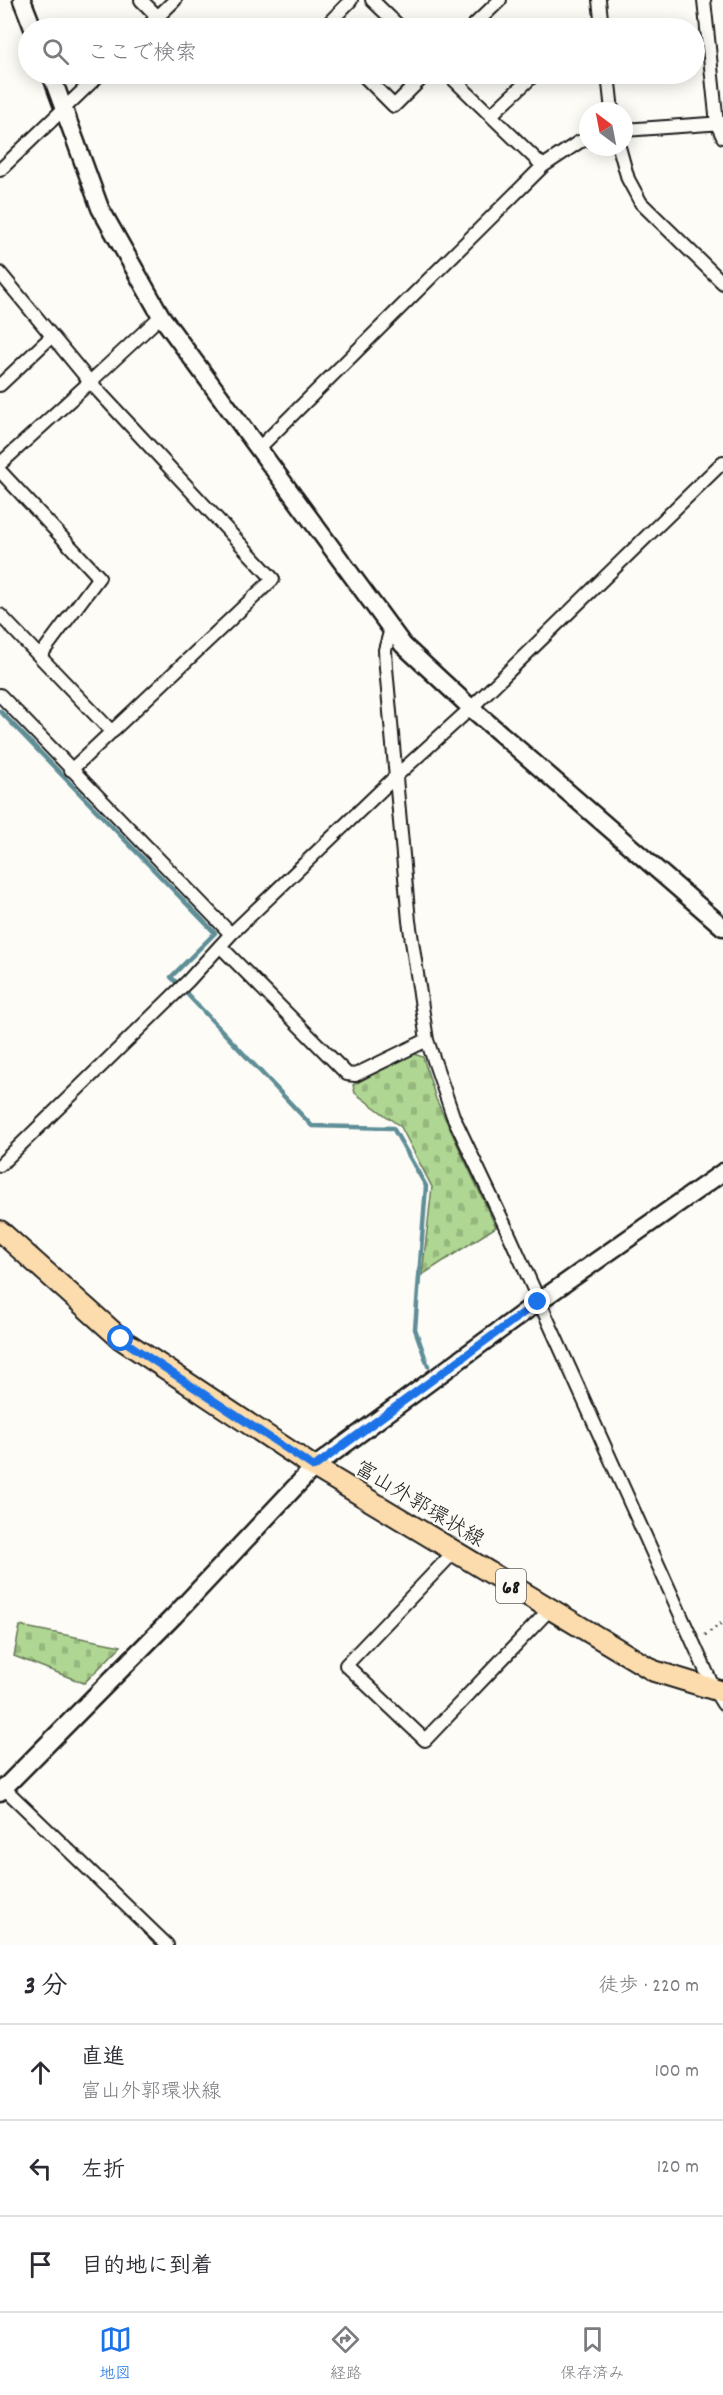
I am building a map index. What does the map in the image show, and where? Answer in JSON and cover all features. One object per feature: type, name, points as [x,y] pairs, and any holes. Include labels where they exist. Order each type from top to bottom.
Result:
[{"type":"main road","name":"富山外郭環状線","points":[[0,1231],[121,1339],[314,1467],[654,1671],[720,1696]]},
{"type":"street","points":[[22,0],[29,18]]},
{"type":"street","points":[[141,0],[158,17],[175,0]]},
{"type":"street","points":[[334,18],[351,0]]},
{"type":"street","points":[[372,0],[391,18]]},
{"type":"street","points":[[482,18],[501,0]]},
{"type":"street","points":[[599,0],[601,18]]},
{"type":"street","points":[[704,0],[723,137]]},
{"type":"street","points":[[55,84],[87,178],[100,208],[161,316],[403,645],[471,708],[723,927]]},
{"type":"street","points":[[0,170],[89,84]]},
{"type":"street","points":[[372,84],[394,106],[416,84]]},
{"type":"street","points":[[458,84],[543,166]]},
{"type":"street","points":[[491,116],[525,84]]},
{"type":"street","points":[[609,84],[611,102]]},
{"type":"street","points":[[633,129],[720,124]]},
{"type":"street","points":[[258,449],[543,166],[579,142]]},
{"type":"street","points":[[622,156],[628,179],[641,202],[723,283]]},
{"type":"street","points":[[0,273],[90,382],[273,579],[71,770]]},
{"type":"street","points":[[0,464],[161,316]]},
{"type":"street","points":[[0,385],[52,336]]},
{"type":"street","points":[[0,1165],[188,981],[231,933],[471,708],[723,462]]},
{"type":"street","points":[[0,471],[99,577],[40,656]]},
{"type":"street","points":[[0,615],[112,732]]},
{"type":"street","points":[[391,629],[386,650],[386,668],[395,777],[409,921],[427,1040],[453,1116],[694,1644],[720,1696]]},
{"type":"street","points":[[0,695],[231,933]]},
{"type":"street","points":[[220,945],[347,1074],[355,1075],[427,1040]]},
{"type":"street","points":[[166,1945],[1,1788],[174,1616],[314,1467],[538,1302],[723,1172]]},
{"type":"street","points":[[454,1551],[345,1665],[425,1740],[550,1609]]},
{"type":"path","points":[[694,1644],[723,1622]]},
{"type":"green space","points":[[411,1053],[423,1057],[436,1099],[496,1227],[422,1275],[432,1187],[401,1127],[355,1093],[353,1085]]},
{"type":"green space","points":[[20,1626],[121,1646],[84,1683],[14,1656]]},
{"type":"waterway","points":[[0,711],[215,933],[171,977],[312,1126],[393,1128],[426,1186],[415,1329],[428,1366]]},
{"type":"route","points":[[121,1339],[314,1467],[538,1302]]}]
